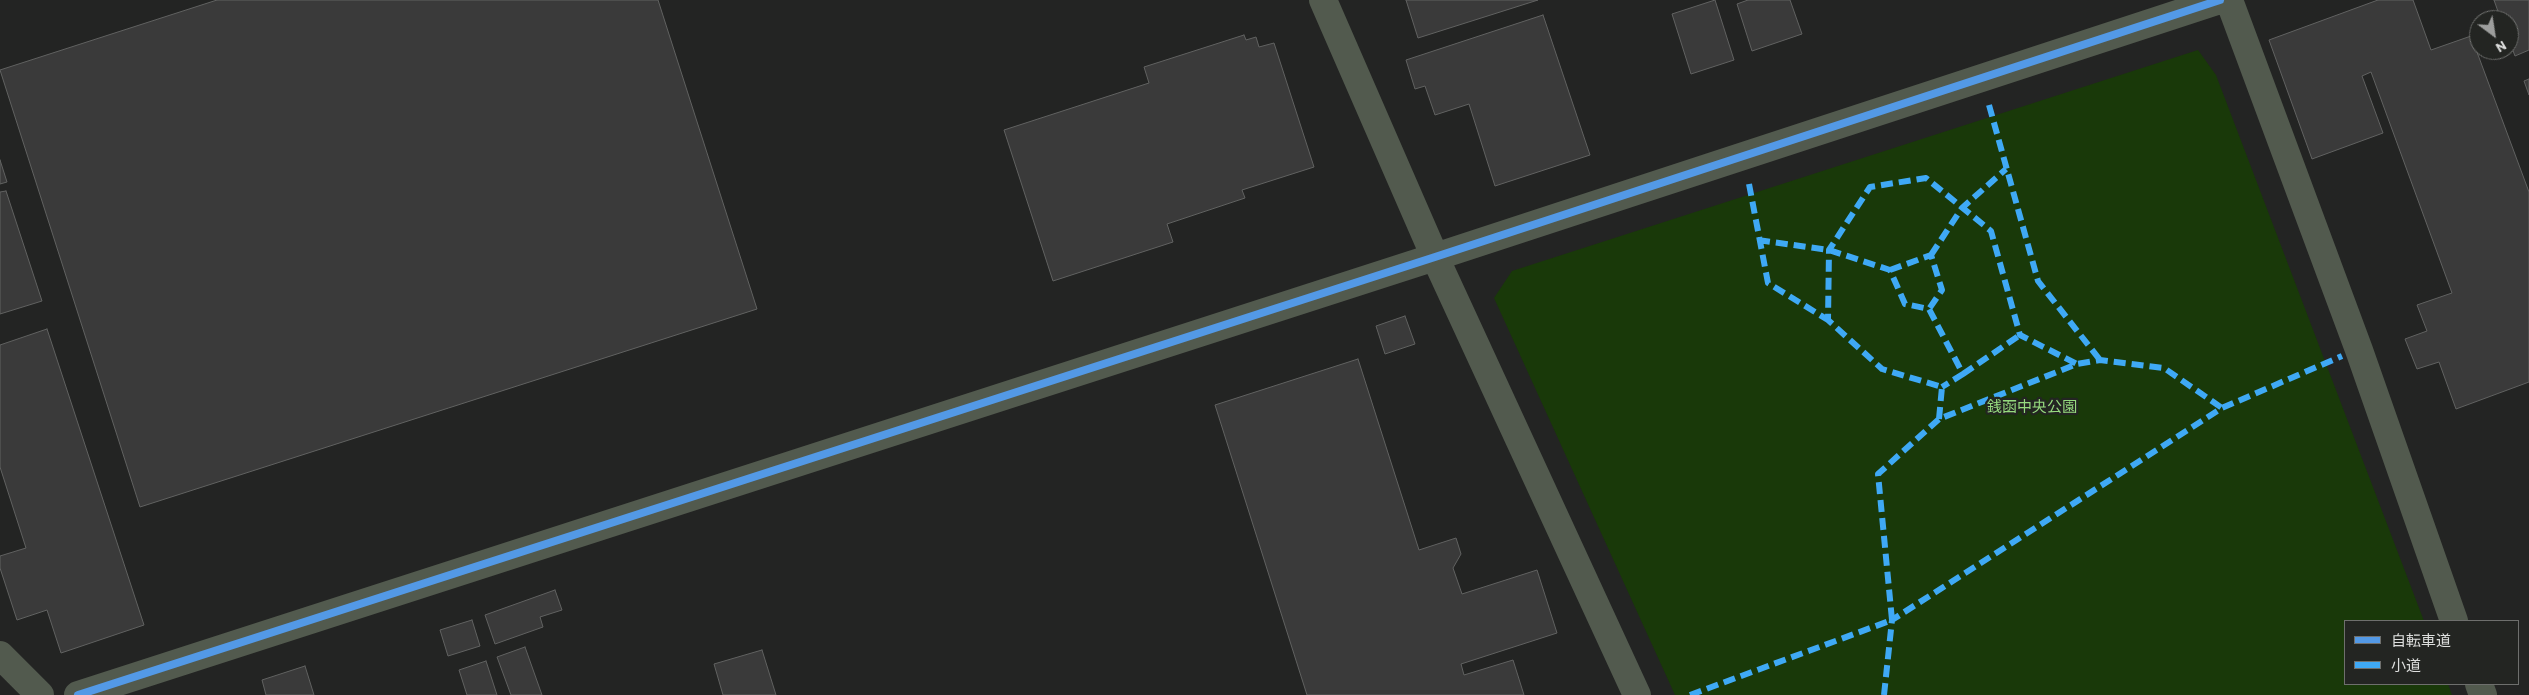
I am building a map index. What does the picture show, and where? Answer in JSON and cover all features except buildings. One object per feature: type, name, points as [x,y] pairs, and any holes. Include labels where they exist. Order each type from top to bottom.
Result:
[{"type":"street","points":[[1323,0],[1435,257],[1637,695]]},
{"type":"street","points":[[78,695],[1435,257],[2220,0]]},
{"type":"street","points":[[2229,0],[2360,350],[2454,620]]},
{"type":"street","points":[[0,655],[40,695]]},
{"type":"green space","name":"銭函中央公園","points":[[2198,50],[2216,75],[2424,620],[2344,620],[2344,685],[2448,685],[2452,695],[1675,695],[1494,298],[1512,271]]},
{"type":"marked path","points":[[1989,105],[2038,281],[2100,360]]},
{"type":"marked path","points":[[1931,255],[1962,208],[2006,169]]},
{"type":"marked path","points":[[1939,419],[1942,387],[1882,369],[1828,320],[1829,250],[1870,187],[1926,178],[1991,231],[2020,335],[2077,364]]},
{"type":"marked path","points":[[1749,184],[1768,283],[1828,320]]},
{"type":"marked path","points":[[1758,240],[1829,250],[1890,270],[1905,304],[1929,309],[1963,374],[1942,387]]},
{"type":"marked path","points":[[1890,270],[1931,255],[1942,290],[1929,309]]},
{"type":"marked path","points":[[1963,374],[2020,335]]},
{"type":"marked path","points":[[1884,695],[1892,620],[2222,408],[2342,356]]},
{"type":"marked path","points":[[1690,695],[1892,620],[1878,474],[1939,419],[2077,364],[2100,360],[2164,368],[2222,408]]},
{"type":"cycle path","points":[[78,695],[1435,257],[2220,0]]}]
